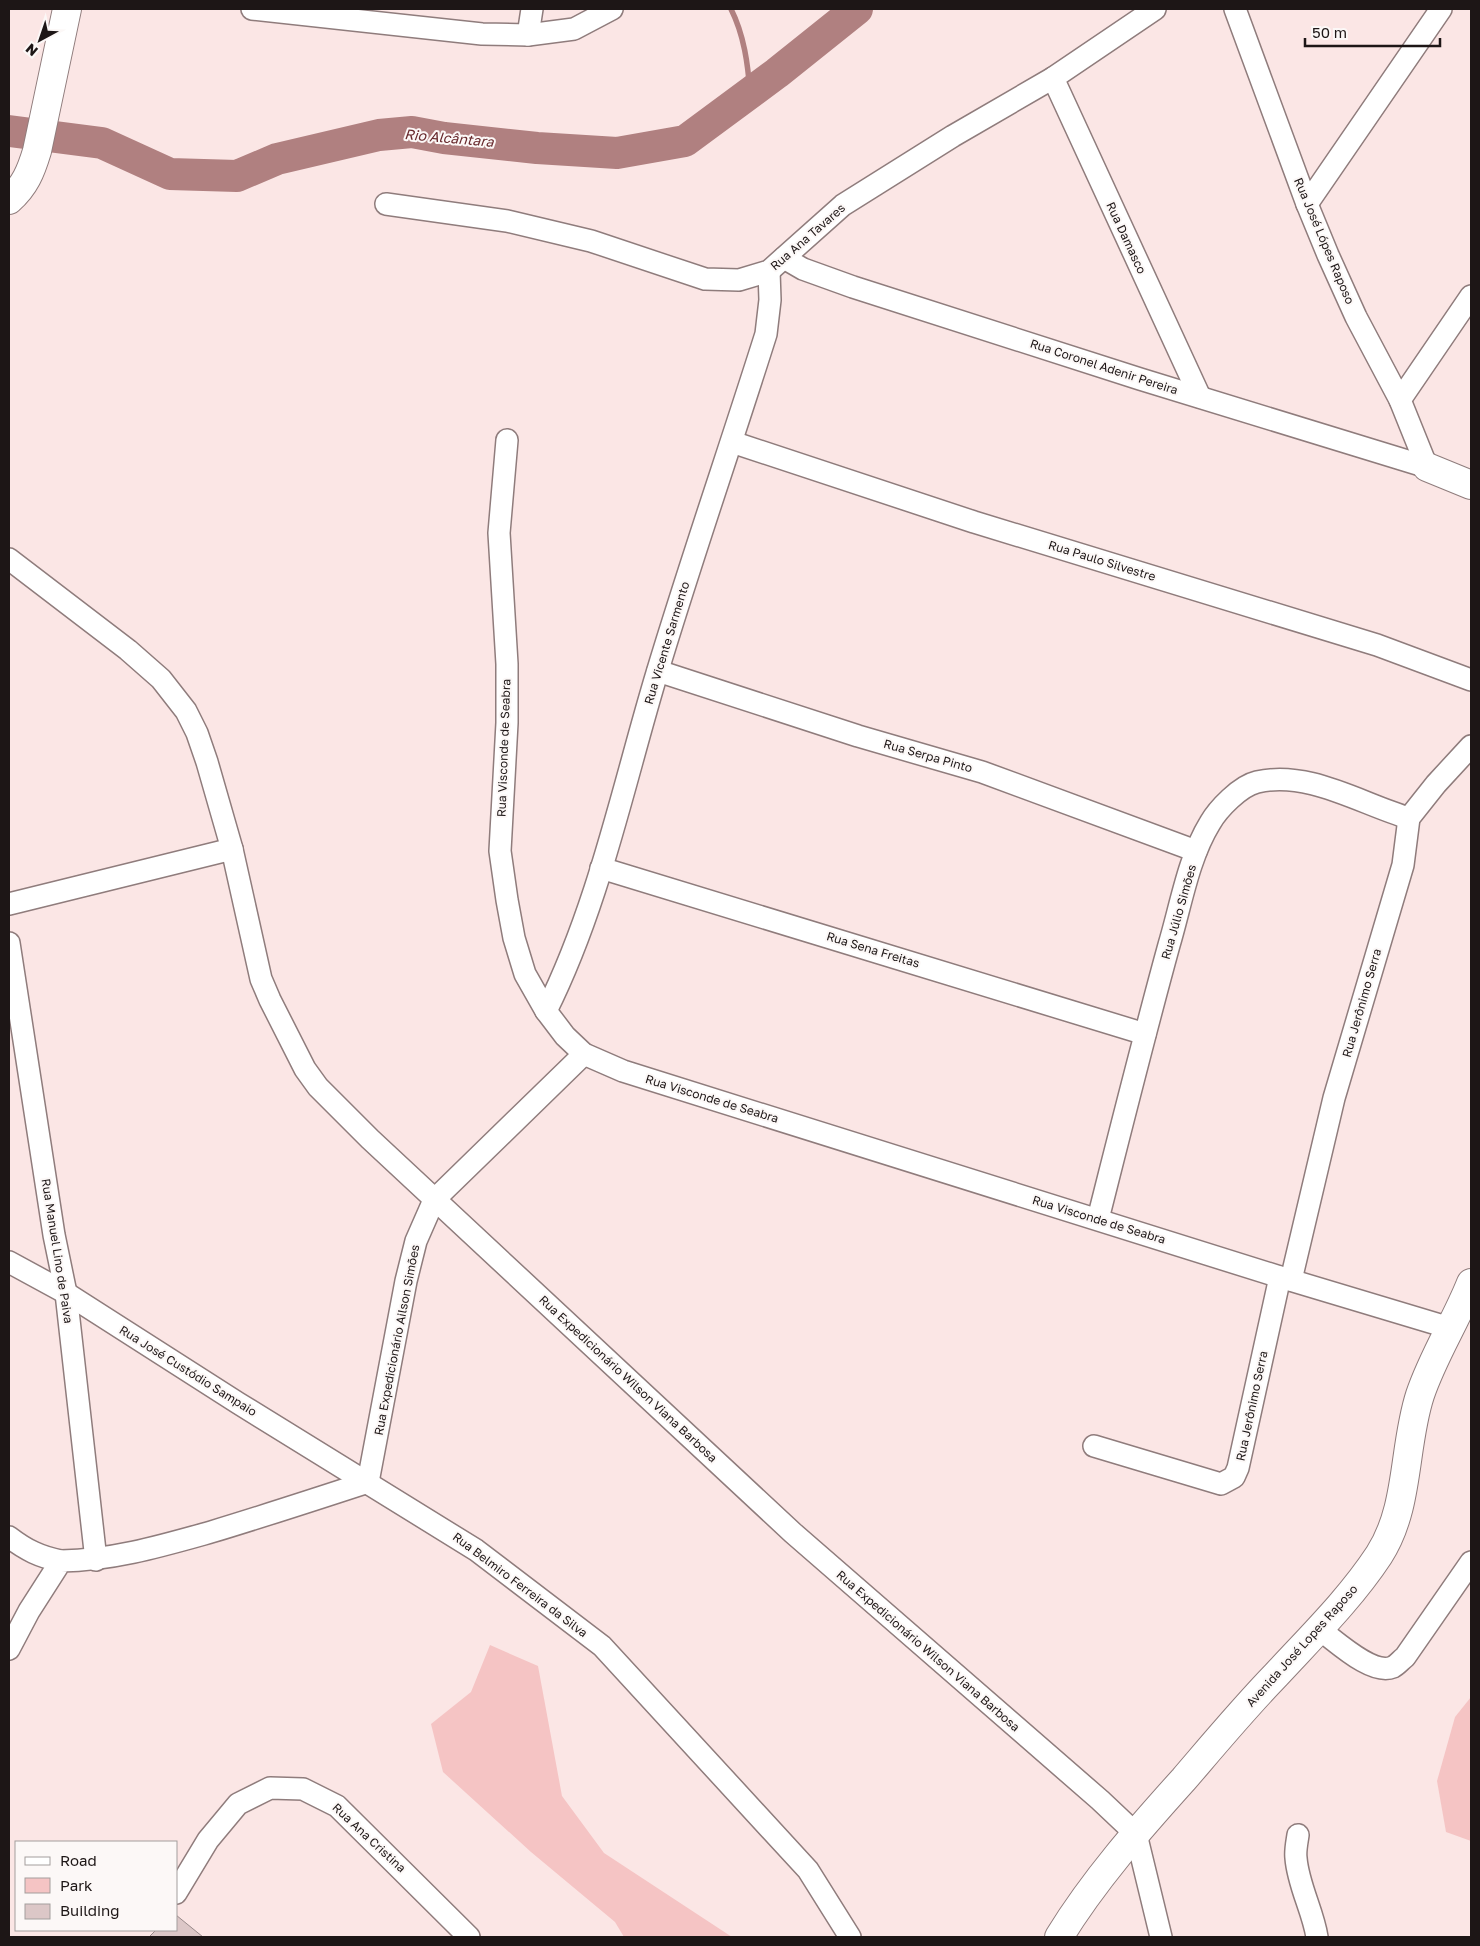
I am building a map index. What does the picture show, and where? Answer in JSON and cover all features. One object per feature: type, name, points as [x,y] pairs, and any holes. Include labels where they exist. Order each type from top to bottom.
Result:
[{"type":"street","points":[[9,200],[22,187],[30,174],[37,151],[67,9]]},
{"type":"street","points":[[252,9],[302,11],[482,34],[528,35],[574,29],[612,9]]},
{"type":"street","points":[[528,35],[532,9]]},
{"type":"street","name":"Rua Ana Tavares","points":[[386,204],[465,214],[581,239],[705,280],[739,280],[776,264],[843,205],[953,136],[1052,78],[1154,9]]},
{"type":"street","name":"Rua José Lópes Raposo","points":[[1235,9],[1307,204],[1356,317],[1400,400],[1427,467]]},
{"type":"street","points":[[1307,204],[1442,9]]},
{"type":"street","name":"Rua Damasco","points":[[1052,78],[1200,397]]},
{"type":"street","name":"Rua Coronel Adenir Pereira","points":[[776,264],[803,269],[1200,397],[1427,467]]},
{"type":"street","name":"Rua Vicente Sarmento","points":[[546,1011],[566,971],[601,868],[658,671],[766,334],[776,264]]},
{"type":"street","points":[[1400,400],[1471,296]]},
{"type":"street","name":"Rua Visconde de Seabra","points":[[507,440],[499,532],[507,664],[507,723],[500,850],[514,938],[525,974],[546,1011],[565,1036],[584,1054],[623,1071],[1285,1278],[1464,1307]]},
{"type":"street","name":"Rua Paulo Silvestre","points":[[732,442],[974,522],[1377,645],[1471,680]]},
{"type":"street","points":[[1427,467],[1471,485]]},
{"type":"street","name":"Rua Expedicionário Wilson Viana Barbosa","points":[[9,560],[128,650],[161,679],[186,711],[207,762],[232,848],[261,979],[305,1069],[318,1087],[434,1200],[793,1533],[1100,1800],[1136,1834]]},
{"type":"street","name":"Rua Serpa Pinto","points":[[658,671],[858,736],[982,772],[1196,851]]},
{"type":"street","name":"Rua Jerônimo Serra","points":[[1094,1446],[1220,1484],[1234,1477],[1238,1468],[1285,1278],[1334,1098],[1402,865],[1409,818],[1436,784],[1471,746]]},
{"type":"street","name":"Rua Júlio Simões","points":[[1098,1219],[1145,1034],[1196,851],[1210,823],[1226,801],[1256,782],[1289,779],[1322,787],[1409,818]]},
{"type":"street","points":[[9,904],[232,848]]},
{"type":"street","name":"Rua Sena Freitas","points":[[601,868],[1145,1034]]},
{"type":"street","name":"Rua Manuel Lino de Paiva","points":[[9,943],[54,1235],[66,1293],[96,1560]]},
{"type":"street","name":"Rua Expedicionário Ailson Simões","points":[[368,1482],[406,1282],[416,1241],[434,1200],[584,1054]]},
{"type":"street","name":"Rua José Custódio Sampaio","points":[[9,1262],[66,1293],[238,1403],[368,1482]]},
{"type":"street","name":"Avenida José Lopes Raposo","points":[[1059,1937],[1080,1902],[1136,1834],[1275,1676],[1319,1629],[1361,1580],[1380,1553],[1393,1528],[1402,1494],[1412,1424],[1420,1393],[1464,1307]]},
{"type":"street","points":[[9,1537],[27,1550],[44,1558],[61,1561],[96,1560],[144,1551],[368,1482]]},
{"type":"street","name":"Rua Belmiro Ferreira da Silva","points":[[368,1482],[476,1550],[602,1646],[808,1870],[850,1937]]},
{"type":"street","points":[[9,1650],[29,1611],[61,1561]]},
{"type":"street","points":[[1319,1629],[1367,1664],[1379,1668],[1392,1667],[1405,1657],[1471,1562]]},
{"type":"street","name":"Rua Ana Cristina","points":[[178,1890],[208,1840],[238,1804],[270,1788],[304,1789],[338,1806],[469,1937]]},
{"type":"street","points":[[1136,1834],[1161,1937]]},
{"type":"street","points":[[1298,1835],[1296,1858],[1300,1879],[1314,1916],[1317,1937]]},
{"type":"green space","points":[[490,1645],[538,1666],[562,1796],[604,1853],[732,1937],[624,1937],[615,1922],[531,1852],[443,1772],[431,1724],[471,1692]]},
{"type":"green space","points":[[1471,1697],[1471,1841],[1446,1832],[1437,1781],[1455,1717]]},
{"type":"building","points":[[178,1917],[203,1937],[149,1937],[155,1931],[178,1931]]},
{"type":"waterway","points":[[731,9],[745,50],[750,93]]},
{"type":"waterway","name":"Rio Alcântara","points":[[9,131],[102,143],[170,174],[237,176],[277,159],[379,135],[412,132],[444,138],[537,148],[617,153],[685,141],[777,73],[857,9]]}]
